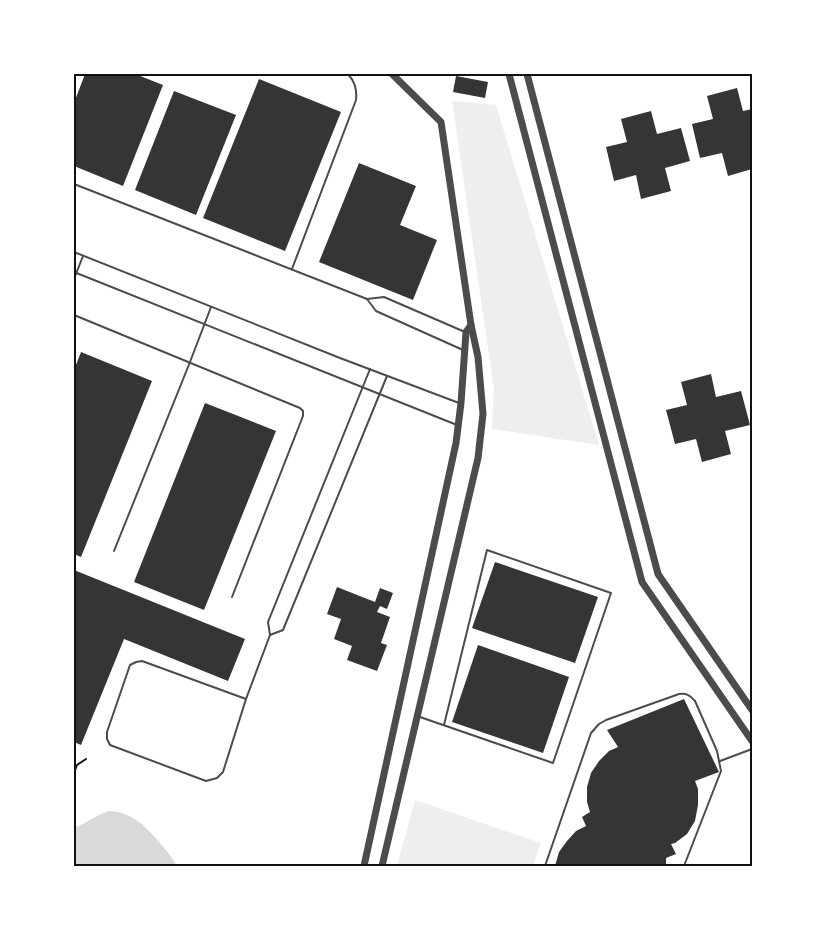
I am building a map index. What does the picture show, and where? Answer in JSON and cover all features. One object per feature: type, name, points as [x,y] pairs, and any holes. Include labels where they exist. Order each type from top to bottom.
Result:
[{"type":"street","points":[[382,867],[478,458],[483,414],[478,357],[471,326],[441,122],[392,74]]},
{"type":"street","points":[[509,74],[642,582],[753,741]]},
{"type":"street","points":[[527,74],[658,574],[753,710]]},
{"type":"street","points":[[364,867],[456,443],[466,332],[471,326]]},
{"type":"lane","points":[[292,269],[356,100],[355,81],[348,74]]},
{"type":"lane","points":[[74,184],[367,299],[384,297],[466,332]]},
{"type":"lane","points":[[74,252],[461,403]]},
{"type":"lane","points":[[74,279],[83,256]]},
{"type":"lane","points":[[75,272],[457,425]]},
{"type":"lane","points":[[367,299],[376,311],[464,350]]},
{"type":"lane","points":[[114,551],[211,307]]},
{"type":"lane","points":[[74,315],[303,411],[232,597]]},
{"type":"lane","points":[[246,699],[141,661],[136,662],[130,665],[107,732],[107,740],[110,745],[206,781],[217,778],[222,772],[270,634],[268,621],[370,369]]},
{"type":"lane","points":[[270,634],[283,630],[387,376]]},
{"type":"lane","points":[[418,716],[553,763],[612,593],[487,550],[444,725]]},
{"type":"lane","points":[[545,867],[591,733],[598,724],[685,693],[690,695],[694,701],[720,761],[721,771],[684,867]]},
{"type":"lane","points":[[720,761],[753,749]]},
{"type":"path","points":[[74,773],[76,765],[86,759]]},
{"type":"shaded area","points":[[452,101],[496,105],[599,445],[492,429],[494,389]]},
{"type":"shaded area","points":[[415,800],[541,843],[533,866],[397,866]]},
{"type":"shaded area","points":[[109,811],[126,814],[144,826],[177,866],[74,866],[74,828]]},
{"type":"building","points":[[85,74],[135,74],[163,85],[123,186],[74,166],[74,103]]},
{"type":"building","points":[[456,76],[488,82],[485,98],[453,92]]},
{"type":"building","points":[[259,79],[341,112],[285,251],[203,218]]},
{"type":"building","points":[[737,88],[743,111],[752,109],[752,169],[728,176],[722,153],[700,158],[692,124],[713,119],[707,96]]},
{"type":"building","points":[[174,91],[236,115],[196,215],[135,190]]},
{"type":"building","points":[[651,111],[657,134],[681,128],[690,161],[665,168],[671,191],[641,199],[636,175],[614,181],[606,147],[627,142],[621,119]]},
{"type":"building","points":[[359,163],[416,186],[400,225],[437,240],[413,300],[319,262]]},
{"type":"building","points":[[81,352],[152,381],[81,557],[74,554],[74,370]]},
{"type":"building","points":[[711,374],[716,397],[741,391],[750,425],[725,431],[731,454],[702,462],[696,439],[675,444],[666,410],[687,405],[681,382]]},
{"type":"building","points":[[205,403],[276,431],[204,610],[134,582]]},
{"type":"building","points":[[495,562],[598,597],[575,663],[472,628]]},
{"type":"building","points":[[74,570],[245,639],[228,681],[124,639],[81,745],[74,742]]},
{"type":"building","points":[[337,587],[375,602],[380,588],[393,593],[387,609],[380,606],[377,612],[390,617],[381,643],[387,645],[377,671],[347,660],[352,646],[334,639],[341,619],[327,614]]},
{"type":"building","points":[[478,645],[569,677],[543,753],[452,722]]},
{"type":"building","points":[[684,699],[719,772],[695,781],[698,789],[698,805],[695,821],[687,834],[671,844],[676,854],[666,858],[666,866],[555,866],[559,852],[567,841],[576,831],[586,826],[582,817],[590,812],[587,787],[591,773],[609,751],[618,747],[607,730]]}]
